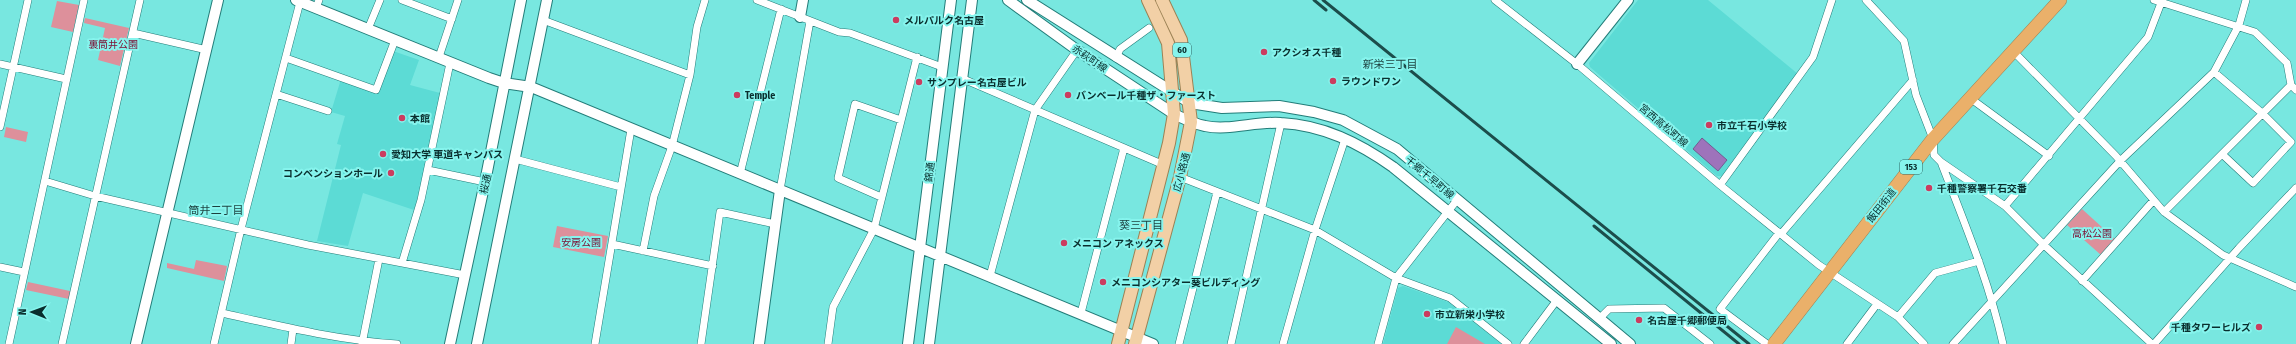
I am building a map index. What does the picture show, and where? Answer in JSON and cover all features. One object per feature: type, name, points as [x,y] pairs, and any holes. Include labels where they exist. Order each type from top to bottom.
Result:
[{"type":"highway","name":"飯田街道","points":[[1774,344],[1824,269],[1933,139],[2060,0]]},
{"type":"main road","name":"広小路通","points":[[1118,344],[1164,166],[1174,114],[1168,44],[1148,0]]},
{"type":"main road","name":"広小路通","points":[[1135,340],[1180,177],[1191,122],[1190,103],[1181,40],[1162,0]]},
{"type":"street","points":[[0,127],[28,0]]},
{"type":"street","points":[[9,344],[84,0]]},
{"type":"street","points":[[62,344],[140,0]]},
{"type":"street","points":[[136,344],[169,211],[218,0]]},
{"type":"street","points":[[368,29],[380,0]]},
{"type":"street","points":[[402,0],[452,19]]},
{"type":"street","points":[[439,57],[458,0]]},
{"type":"street","name":"桜通","points":[[450,344],[466,275],[521,0]]},
{"type":"street","points":[[477,344],[531,88],[547,0]]},
{"type":"street","points":[[643,251],[654,196],[672,146],[690,75],[698,27],[705,0]]},
{"type":"street","points":[[757,0],[839,32],[850,33],[942,67]]},
{"type":"street","points":[[759,344],[805,19],[803,0]]},
{"type":"street","name":"錦通","points":[[908,344],[919,246],[951,0]]},
{"type":"street","name":"錦通","points":[[930,344],[939,256],[972,0]]},
{"type":"street","name":"赤萩町線","points":[[1008,0],[1077,50],[1174,114],[1191,122]]},
{"type":"street","name":"赤萩町線","points":[[1027,0],[1116,58],[1190,103]]},
{"type":"street","name":"宮西高松町線","points":[[1495,0],[1577,64],[1720,186],[1824,269],[1898,317],[1924,344]]},
{"type":"street","points":[[1577,64],[1628,0]]},
{"type":"street","points":[[1720,186],[1813,57],[1832,0]]},
{"type":"street","points":[[1866,0],[1904,41],[1916,95],[1933,139],[1934,155],[1941,162],[2005,206],[2082,281],[2153,344],[2230,258],[2296,188]]},
{"type":"street","points":[[1953,344],[2120,161],[2214,72],[2238,25],[2246,0]]},
{"type":"street","points":[[214,344],[241,229],[286,58],[298,1],[317,4],[368,29],[439,57],[450,63],[504,83],[531,88],[874,229],[919,246],[939,256],[1121,329],[1135,340],[1153,344]]},
{"type":"street","points":[[2005,206],[2049,156],[2148,37],[2158,1],[2238,25],[2255,32],[2287,63],[2294,88],[2262,113],[2164,212]]},
{"type":"street","points":[[740,174],[781,9]]},
{"type":"street","points":[[543,20],[690,75]]},
{"type":"street","points":[[1116,58],[1120,49],[1149,28]]},
{"type":"street","points":[[133,33],[207,50]]},
{"type":"street","points":[[286,58],[376,90],[395,40]]},
{"type":"street","points":[[990,276],[1035,110],[1077,50]]},
{"type":"street","points":[[2013,52],[2080,118],[2164,212],[2182,227],[2230,258],[2296,287]]},
{"type":"street","points":[[828,344],[833,307],[874,229],[917,58]]},
{"type":"street","points":[[402,263],[421,200],[450,63]]},
{"type":"street","points":[[0,64],[66,79]]},
{"type":"street","points":[[2214,72],[2262,113],[2290,142],[2253,183],[2222,154]]},
{"type":"street","points":[[961,78],[1164,166]]},
{"type":"street","points":[[1767,344],[1720,309],[1780,234],[1913,80]]},
{"type":"street","points":[[276,94],[328,111]]},
{"type":"street","points":[[1970,98],[2049,156]]},
{"type":"street","name":"千郷千早町線","points":[[1190,103],[1222,108],[1279,106],[1314,112],[1343,120],[1397,149],[1630,344]]},
{"type":"street","points":[[881,197],[838,178],[856,104],[902,120]]},
{"type":"street","name":"千郷千早町線","points":[[1191,122],[1206,126],[1221,127],[1261,123],[1281,123],[1320,129],[1369,151],[1393,167],[1611,344]]},
{"type":"street","points":[[1231,344],[1281,123]]},
{"type":"street","points":[[595,344],[631,129]]},
{"type":"street","points":[[1283,344],[1315,230],[1345,139]]},
{"type":"street","points":[[1082,313],[1124,148]]},
{"type":"street","points":[[515,159],[621,187]]},
{"type":"street","points":[[1941,162],[1993,301],[2002,344]]},
{"type":"street","points":[[428,170],[485,182]]},
{"type":"street","points":[[1180,177],[1315,230],[1396,278],[1450,298],[1508,344]]},
{"type":"street","points":[[45,180],[95,196],[169,211],[308,245],[466,275]]},
{"type":"street","points":[[1179,344],[1217,192]]},
{"type":"street","points":[[1378,344],[1396,278],[1457,200]]},
{"type":"street","points":[[2082,281],[2154,201]]},
{"type":"street","points":[[702,344],[720,212],[775,224]]},
{"type":"street","points":[[612,244],[713,266]]},
{"type":"street","points":[[362,343],[379,259]]},
{"type":"street","points":[[1898,317],[1935,273],[1979,262]]},
{"type":"street","points":[[0,267],[24,272]]},
{"type":"street","points":[[1524,344],[1557,300]]},
{"type":"street","points":[[1847,344],[1877,304]]},
{"type":"street","points":[[1600,318],[1609,309],[1664,308],[1710,344]]},
{"type":"street","points":[[222,313],[362,343],[397,344]]},
{"type":"street","points":[[291,344],[293,329]]},
{"type":"shaded area","name":"市立千石小学校","points":[[1638,0],[1708,0],[1798,74],[1722,176],[1717,176],[1590,67],[1589,63]]},
{"type":"shaded area","name":"愛知大学 車道キャンパス","points":[[393,51],[419,60],[410,85],[440,93],[427,163],[414,210],[363,193],[348,246],[317,241],[341,145],[337,144],[345,116],[331,112],[341,79],[376,92]]},
{"type":"shaded area","points":[[1702,138],[1727,160],[1718,171],[1693,149]]},
{"type":"shaded area","name":"市立新栄小学校","points":[[1403,286],[1448,302],[1502,344],[1383,344],[1398,288]]},
{"type":"green space","name":"裏筒井公園","points":[[57,1],[79,5],[73,32],[51,27]]},
{"type":"green space","name":"裏筒井公園","points":[[85,18],[129,28],[120,66],[98,60],[105,28],[84,23]]},
{"type":"green space","points":[[6,127],[28,132],[26,142],[4,137]]},
{"type":"green space","name":"高松公園","points":[[2082,209],[2115,239],[2101,255],[2067,225]]},
{"type":"green space","name":"安房公園","points":[[557,226],[608,236],[604,257],[553,247]]},
{"type":"green space","points":[[196,260],[227,266],[224,281],[167,268],[167,263],[194,269]]},
{"type":"green space","points":[[28,282],[70,291],[69,299],[26,290]]},
{"type":"green space","points":[[1456,327],[1485,344],[1447,344]]},
{"type":"railway","points":[[1314,0],[1326,10]]},
{"type":"railway","points":[[1323,0],[1749,344]]},
{"type":"railway","points":[[1594,226],[1739,344]]},
{"type":"place","name":"メルパルク名古屋","points":[[896,20]]},
{"type":"place","name":"アクシオス千種","points":[[1264,52]]},
{"type":"place","name":"ラウンドワン","points":[[1333,81]]},
{"type":"place","name":"サンプレー名古屋ビル","points":[[919,82]]},
{"type":"place","name":"Temple","points":[[737,95]]},
{"type":"place","name":"バンベール千種ザ・ファースト","points":[[1068,95]]},
{"type":"place","name":"本館","points":[[402,118]]},
{"type":"place","name":"市立千石小学校","points":[[1709,125]]},
{"type":"place","name":"愛知大学 車道キャンパス","points":[[383,154]]},
{"type":"place","name":"コンベンションホール","points":[[391,173]]},
{"type":"place","name":"千種警察署千石交番","points":[[1929,188]]},
{"type":"place","name":"メニコン アネックス","points":[[1064,243]]},
{"type":"place","name":"メニコンシアター葵ビルディング","points":[[1103,282]]},
{"type":"place","name":"市立新栄小学校","points":[[1427,314]]},
{"type":"place","name":"名古屋千郷郵便局","points":[[1639,320]]},
{"type":"place","name":"千種タワーヒルズ","points":[[2259,327]]},
{"type":"district","name":"新栄三丁目","points":[[1390,64]]},
{"type":"district","name":"筒井二丁目","points":[[216,210]]},
{"type":"district","name":"葵三丁目","points":[[1141,225]]}]
